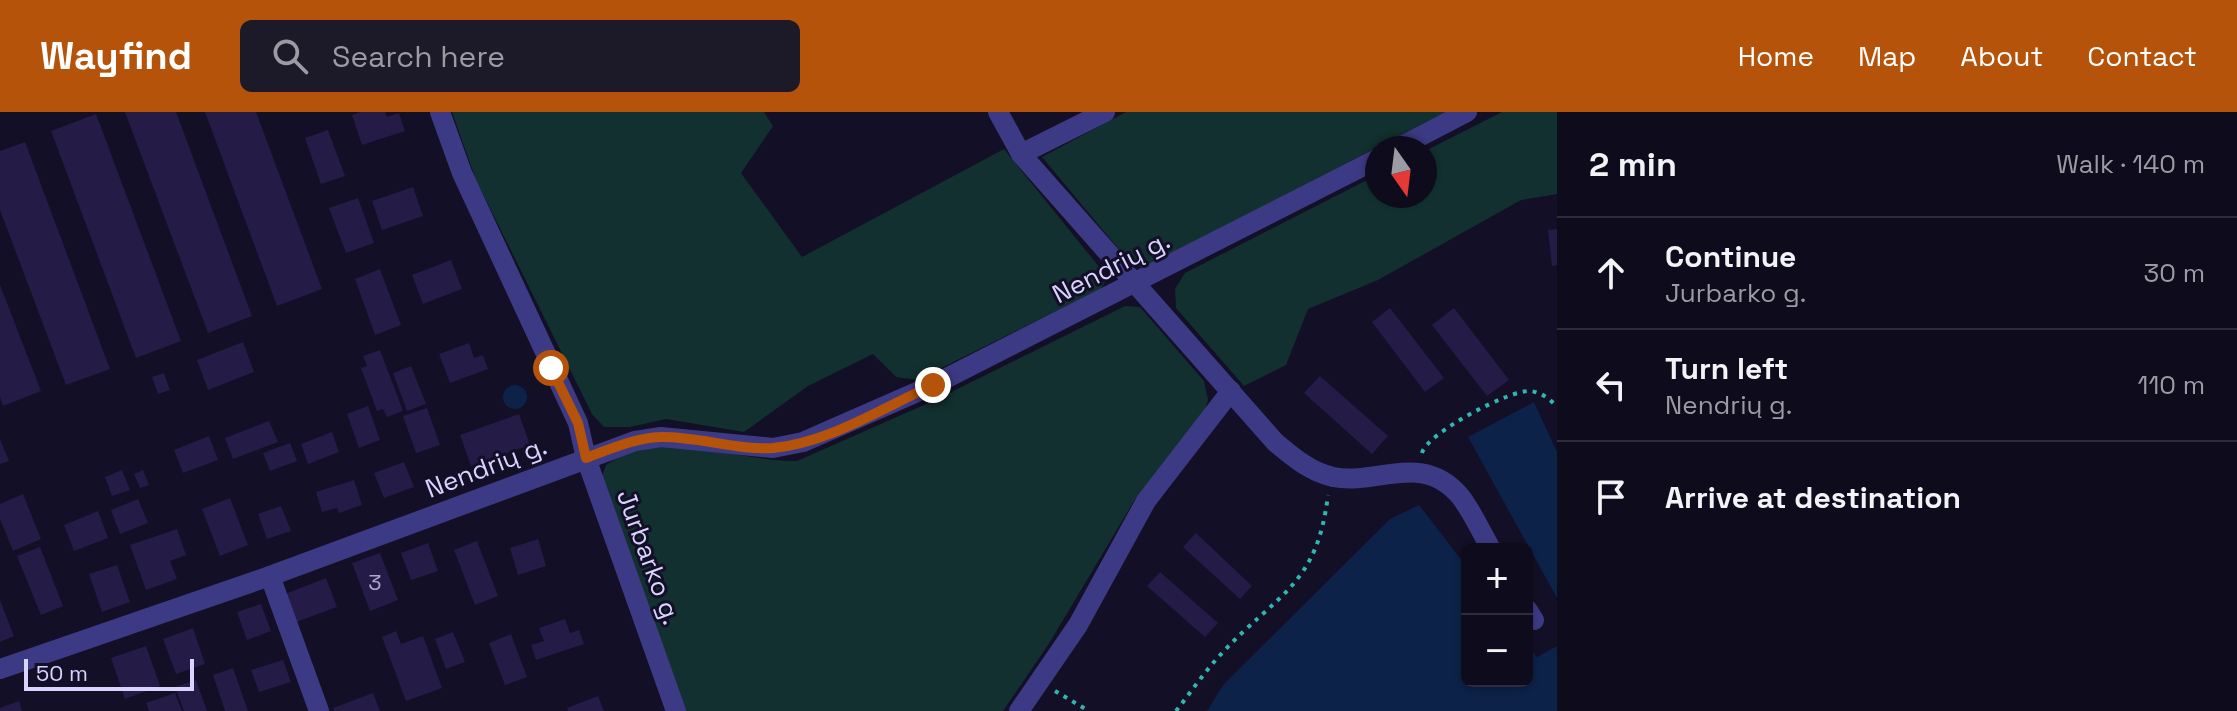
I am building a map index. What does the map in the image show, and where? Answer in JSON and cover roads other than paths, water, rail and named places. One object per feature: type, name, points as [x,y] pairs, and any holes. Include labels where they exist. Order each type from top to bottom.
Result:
[{"type":"street","name":"Jurbarko g.","points":[[440,112],[462,173],[578,423],[586,458],[676,711]]},
{"type":"street","points":[[998,112],[1021,154],[1275,442],[1302,464],[1331,476],[1350,478],[1418,470],[1459,495],[1487,543]]},
{"type":"street","points":[[1021,154],[1105,112]]},
{"type":"street","points":[[1421,136],[1467,112]]},
{"type":"street","name":"Nendrių g.","points":[[0,669],[270,576],[635,441],[661,437],[773,448],[803,442],[933,385],[1135,286],[1365,165]]},
{"type":"street","points":[[1019,711],[1078,625],[1146,501],[1231,391]]},
{"type":"street","points":[[270,576],[319,711]]},
{"type":"water","points":[[515,385],[524,388],[527,397],[524,406],[515,409],[506,406],[503,397],[506,388]]},
{"type":"water","points":[[1534,402],[1557,452],[1557,598],[1533,555],[1533,543],[1527,543],[1468,437]]},
{"type":"water","points":[[1419,505],[1461,559],[1461,687],[1533,687],[1533,652],[1537,657],[1557,646],[1557,711],[1207,711],[1224,684],[1390,519]]}]
